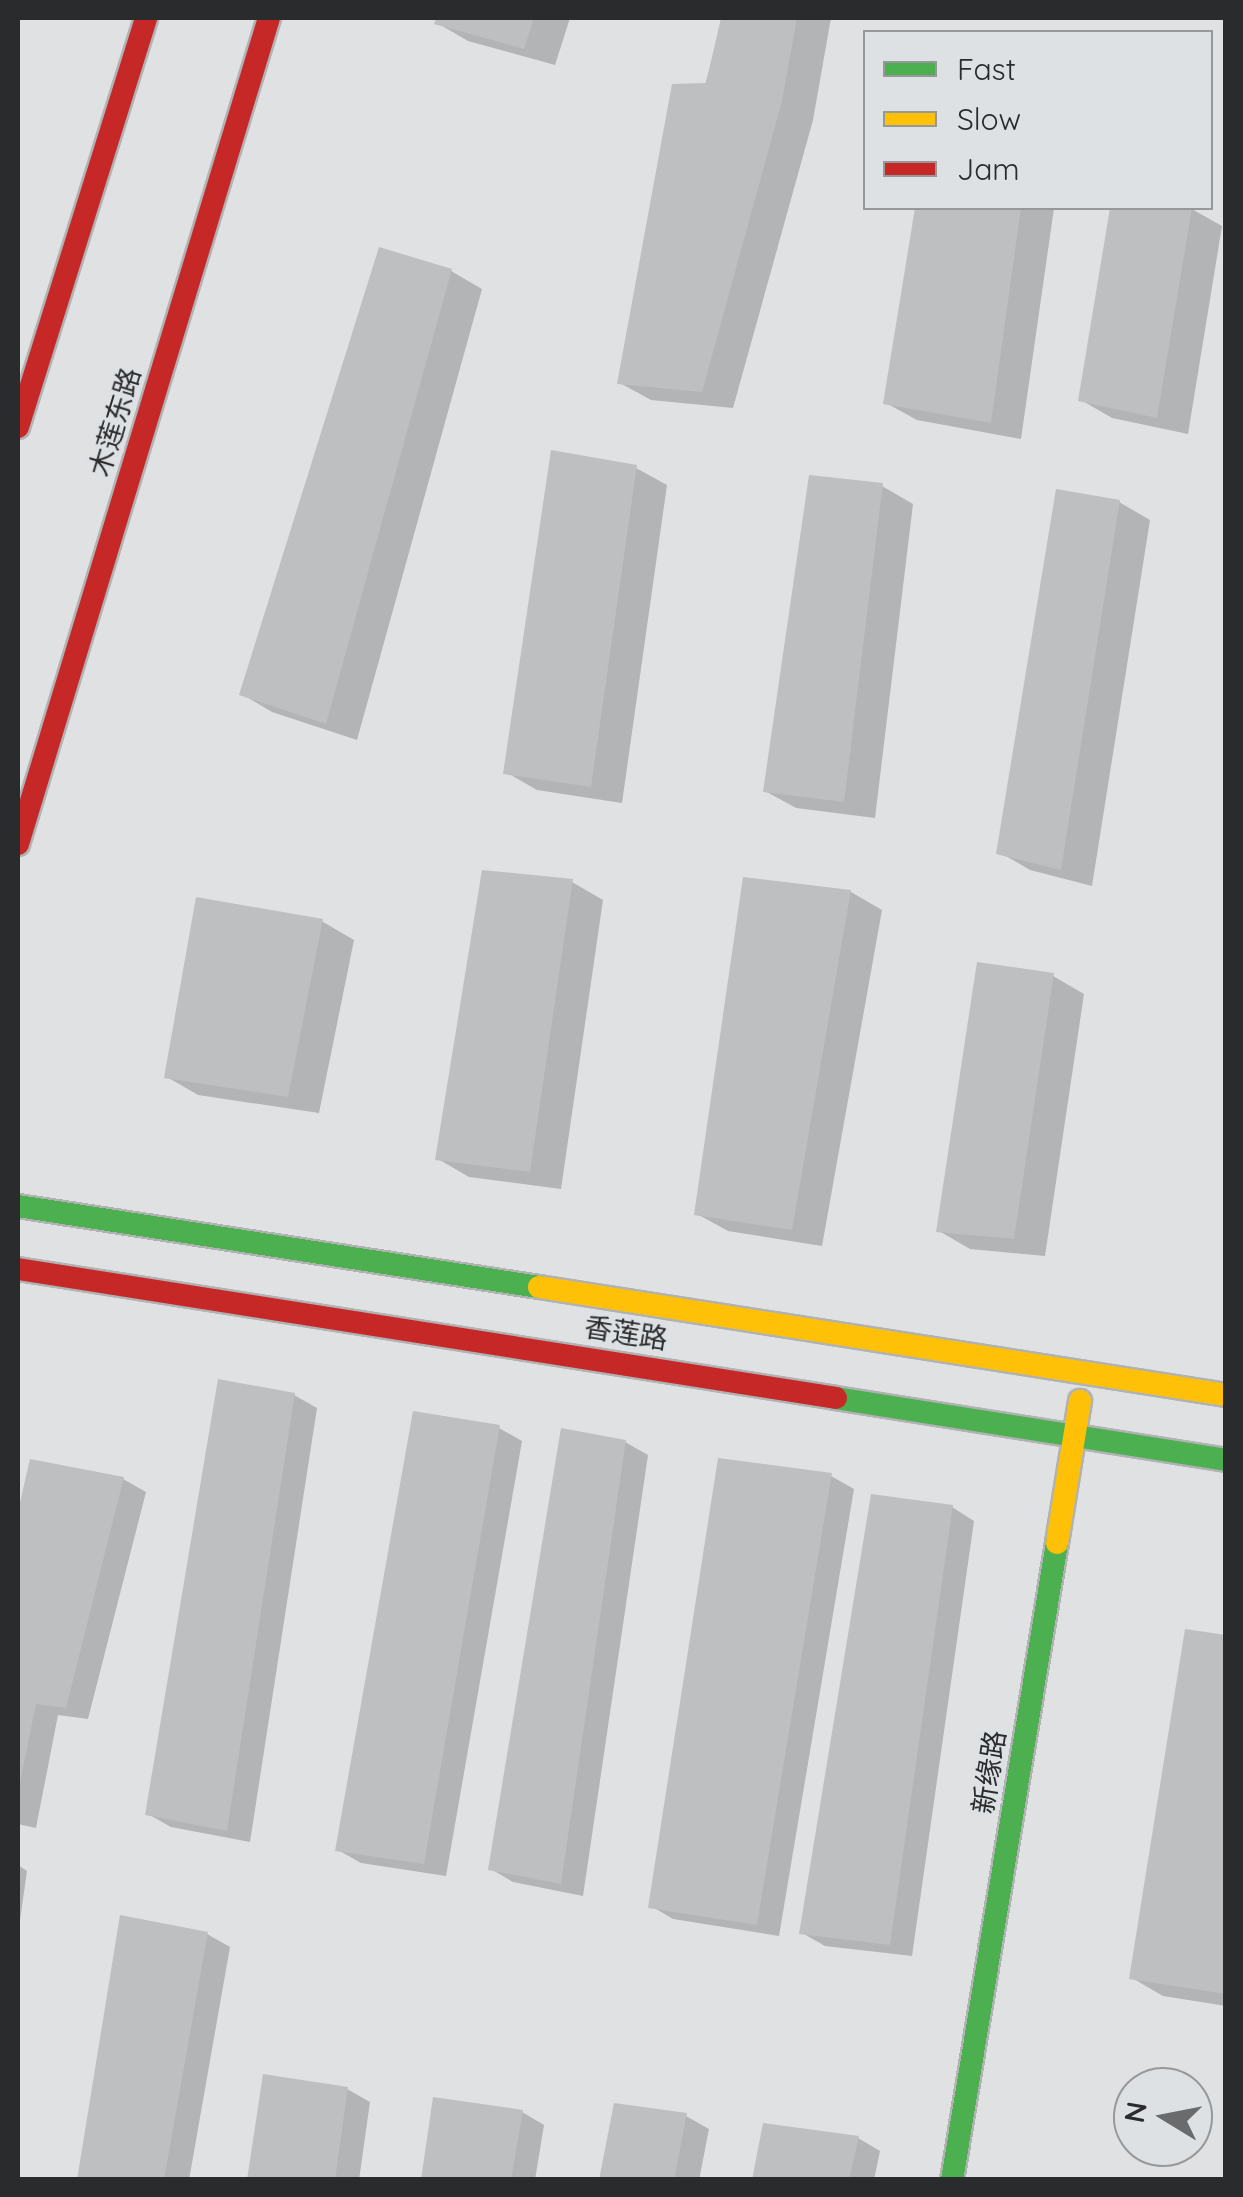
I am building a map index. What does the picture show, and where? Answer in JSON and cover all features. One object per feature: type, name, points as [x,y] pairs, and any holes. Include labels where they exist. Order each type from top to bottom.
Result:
[{"type":"main road","points":[[18,427],[146,18]]},
{"type":"main road","name":"木莲东路","points":[[18,844],[269,18]]},
{"type":"main road","name":"香莲路","points":[[18,1206],[1226,1395]]},
{"type":"main road","name":"香莲路","points":[[18,1269],[1074,1435],[1107,1450],[1226,1460]]},
{"type":"main road","name":"新缘路","points":[[952,2180],[1084,1373]]},
{"type":"main road","points":[[1107,1450],[1118,1378]]},
{"type":"building","points":[[436,18],[534,18],[524,49],[434,24]]},
{"type":"building","points":[[721,18],[797,18],[782,101],[702,392],[617,384],[672,84],[706,83]]},
{"type":"building","points":[[915,210],[1021,210],[991,423],[883,404]]},
{"type":"building","points":[[1110,210],[1192,210],[1157,418],[1078,401]]},
{"type":"building","points":[[379,247],[452,269],[326,724],[239,695]]},
{"type":"building","points":[[551,450],[637,465],[591,787],[503,774]]},
{"type":"building","points":[[809,475],[883,483],[844,802],[763,792]]},
{"type":"building","points":[[1056,489],[1120,500],[1061,870],[996,854]]},
{"type":"building","points":[[482,870],[573,879],[530,1172],[435,1160]]},
{"type":"building","points":[[743,877],[851,890],[792,1230],[694,1215]]},
{"type":"building","points":[[196,897],[323,919],[288,1097],[164,1078]]},
{"type":"building","points":[[977,962],[1054,973],[1014,1239],[936,1232]]},
{"type":"building","points":[[218,1379],[295,1393],[227,1831],[145,1815]]},
{"type":"building","points":[[413,1411],[500,1425],[424,1864],[335,1851]]},
{"type":"building","points":[[561,1428],[626,1440],[561,1884],[488,1870]]},
{"type":"building","points":[[718,1458],[832,1473],[757,1925],[648,1908]]},
{"type":"building","points":[[30,1459],[124,1477],[66,1708],[36,1704],[19,1788],[18,1511]]},
{"type":"building","points":[[871,1494],[953,1505],[890,1945],[799,1934]]},
{"type":"building","points":[[1185,1629],[1226,1635],[1226,1994],[1129,1979]]},
{"type":"building","points":[[120,1915],[208,1932],[164,2180],[77,2180]]},
{"type":"building","points":[[263,2074],[348,2087],[335,2180],[247,2180]]},
{"type":"building","points":[[433,2097],[523,2110],[511,2180],[421,2180]]},
{"type":"building","points":[[614,2103],[687,2113],[674,2180],[599,2180]]},
{"type":"building","points":[[763,2123],[859,2136],[849,2180],[752,2180]]},
{"type":"traffic: fast","points":[[18,1206],[539,1287]]},
{"type":"traffic: fast","points":[[836,1398],[1226,1460]]},
{"type":"traffic: fast","points":[[952,2180],[1057,1543]]},
{"type":"traffic: slow","points":[[539,1287],[1226,1395]]},
{"type":"traffic: slow","points":[[1057,1543],[1080,1401]]},
{"type":"traffic: jam","points":[[18,427],[146,18]]},
{"type":"traffic: jam","points":[[18,844],[269,18]]},
{"type":"traffic: jam","points":[[18,1269],[836,1398]]}]
